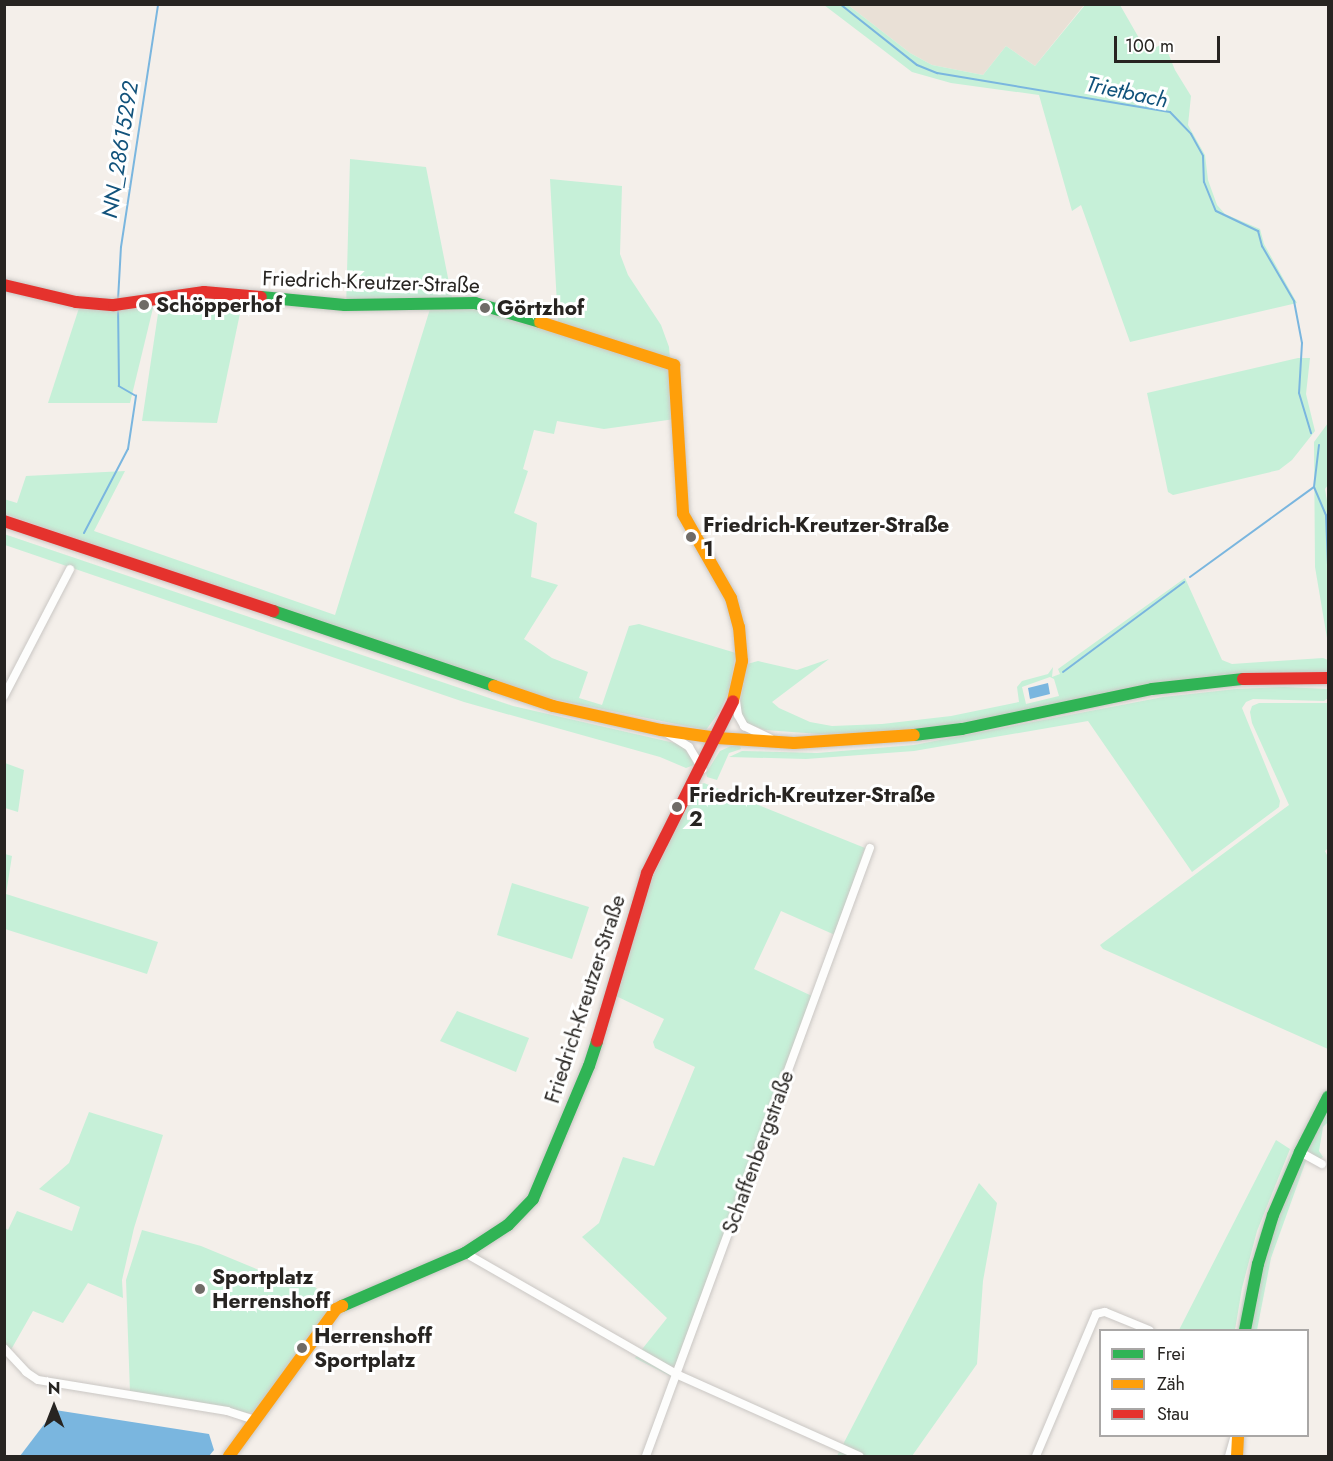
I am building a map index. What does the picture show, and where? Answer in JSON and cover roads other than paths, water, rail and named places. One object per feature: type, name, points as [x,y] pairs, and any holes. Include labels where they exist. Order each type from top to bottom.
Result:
[{"type":"street","name":"Friedrich-Kreutzer-Straße","points":[[4,285],[76,302],[114,305],[204,292],[345,305],[475,303],[510,312],[674,365],[683,514],[687,525],[722,578],[731,598],[739,627],[742,653],[736,694],[738,715],[744,726],[755,733],[794,743]]},
{"type":"street","points":[[4,521],[474,681],[582,713],[662,730],[717,738],[794,743],[930,734],[1119,695],[1185,684],[1246,679],[1323,678]]},
{"type":"street","points":[[4,696],[70,569]]},
{"type":"street","name":"Friedrich-Kreutzer-Straße","points":[[230,1456],[339,1306],[465,1253],[513,1220],[537,1193],[589,1066],[644,879],[702,769],[736,694]]},
{"type":"street","points":[[662,730],[689,747],[702,769]]},
{"type":"street","name":"Schaffenbergstraße","points":[[646,1456],[870,848]]},
{"type":"street","points":[[1245,1329],[1265,1240],[1300,1152],[1329,1097]]},
{"type":"street","points":[[1300,1152],[1322,1164]]},
{"type":"street","points":[[465,1253],[676,1374],[858,1456]]},
{"type":"street","points":[[1036,1456],[1096,1314],[1105,1312],[1147,1329]]},
{"type":"street","points":[[4,1348],[26,1372],[38,1380],[227,1411],[254,1420]]},
{"type":"street","points":[[1229,1456],[1236,1437]]},
{"type":"street","points":[[1236,1437],[1237,1456]]},
{"type":"water","points":[[1048,683],[1050,694],[1030,699],[1028,688]]},
{"type":"water","points":[[55,1410],[209,1434],[214,1450],[209,1456],[20,1456]]},
{"type":"waterway","name":"NN_28615292","points":[[118,300],[121,247],[158,4]]},
{"type":"waterway","name":"Trietbach","points":[[840,4],[917,65],[937,73],[1170,112],[1191,134],[1203,156],[1204,182],[1216,211],[1258,231],[1262,246],[1294,301],[1302,343],[1299,393],[1311,433]]},
{"type":"waterway","name":"NN_28615292","points":[[84,533],[128,449],[136,396],[119,386],[118,309]]},
{"type":"waterway","name":"Trietbach","points":[[1319,445],[1314,487],[1326,515],[1328,564]]},
{"type":"waterway","points":[[1190,577],[1314,487]]},
{"type":"waterway","points":[[1063,672],[1184,582]]},
{"type":"place","name":"Schöpperhof","points":[[144,305]]},
{"type":"place","name":"Görtzhof","points":[[485,308]]},
{"type":"place","name":"Friedrich-Kreutzer-Straße 1","points":[[691,537]]},
{"type":"place","name":"Friedrich-Kreutzer-Straße 2","points":[[677,807]]},
{"type":"place","name":"Sportplatz Herrenshoff","points":[[200,1289]]},
{"type":"place","name":"Herrenshoff Sportplatz","points":[[302,1348]]}]
